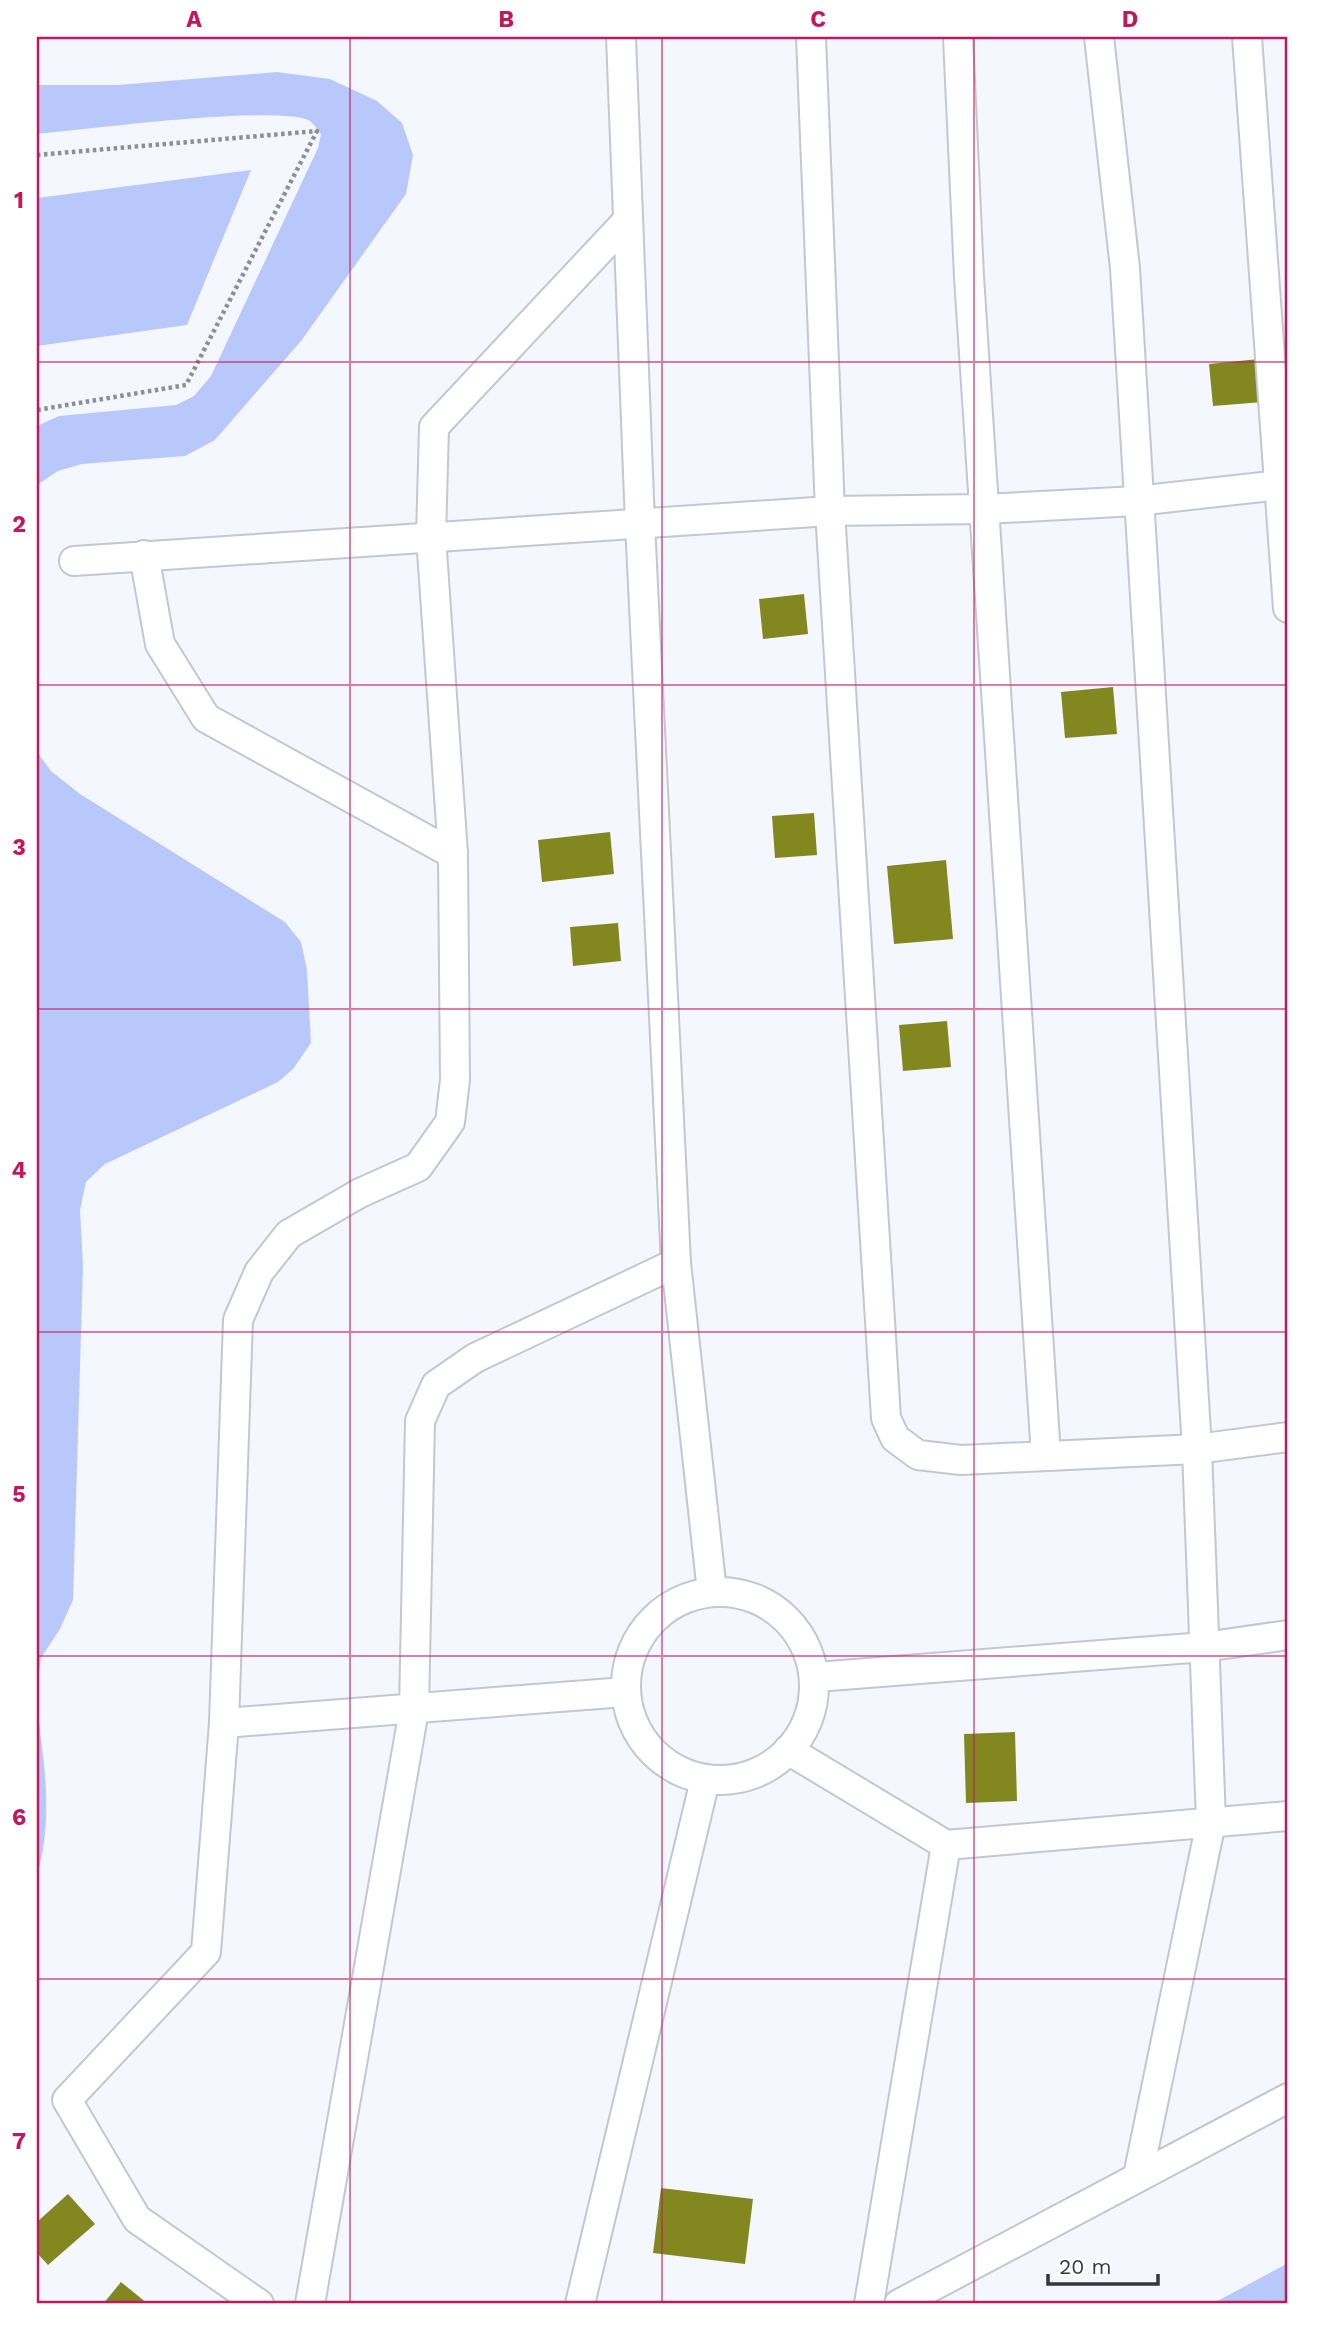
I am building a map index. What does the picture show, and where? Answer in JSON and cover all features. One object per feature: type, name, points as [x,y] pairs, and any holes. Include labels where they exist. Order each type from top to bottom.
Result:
[{"type":"street","points":[[621,37],[640,524],[676,1263],[712,1592]]},
{"type":"street","points":[[811,37],[830,511],[886,1418],[895,1438],[918,1455],[961,1460],[1197,1449],[1288,1437]]},
{"type":"street","points":[[958,37],[969,277],[1046,1456]]},
{"type":"street","points":[[1099,37],[1125,268],[1137,501],[1197,1449],[1211,1822],[1138,2176]]},
{"type":"street","points":[[1247,37],[1284,484],[1288,608]]},
{"type":"street","points":[[259,2304],[137,2219],[67,2100],[206,1952],[224,1723],[238,1320],[259,1272],[289,1234],[360,1193],[418,1167],[450,1122],[455,1080],[453,854],[430,537],[433,427],[627,221]]},
{"type":"street","points":[[74,561],[830,511],[985,509],[1137,501],[1284,484]]},
{"type":"street","points":[[144,555],[160,645],[206,718],[453,854]]},
{"type":"street","points":[[310,2304],[414,1710],[419,1421],[436,1385],[475,1358],[676,1263]]},
{"type":"street","points":[[730,1591],[771,1605],[803,1639],[816,1677],[814,1703],[800,1739],[765,1770],[717,1781],[705,1780],[668,1766],[640,1738],[626,1702],[626,1669],[637,1637],[659,1612],[693,1595],[712,1592],[730,1591]]},
{"type":"street","points":[[816,1677],[1205,1647],[1288,1635]]},
{"type":"street","points":[[224,1723],[625,1692]]},
{"type":"street","points":[[788,1750],[946,1846],[1288,1816]]},
{"type":"street","points":[[580,2304],[705,1780]]},
{"type":"street","points":[[869,2304],[946,1846]]},
{"type":"street","points":[[899,2304],[1288,2098]]},
{"type":"path","points":[[37,155],[317,131],[186,385],[37,410]]},
{"type":"water","points":[[277,72],[330,79],[377,101],[402,123],[413,155],[406,194],[301,341],[215,440],[185,456],[82,464],[58,471],[37,485],[39,425],[59,416],[176,405],[194,396],[211,376],[318,148],[321,134],[310,121],[261,115],[37,134],[37,85],[118,85]]},
{"type":"water","points":[[251,170],[187,325],[37,346],[37,198]]},
{"type":"water","points":[[37,752],[51,771],[80,794],[285,922],[301,942],[307,970],[311,1043],[293,1069],[278,1082],[105,1164],[86,1182],[80,1210],[83,1266],[73,1600],[60,1629],[41,1658],[37,1686]]},
{"type":"water","points":[[37,1709],[45,1772],[46,1814],[37,1876]]},
{"type":"water","points":[[1288,2263],[1288,2304],[1212,2304]]},
{"type":"building","points":[[1259,359],[1263,402],[1213,406],[1209,364]]},
{"type":"building","points":[[804,594],[808,634],[763,639],[759,599]]},
{"type":"building","points":[[1113,687],[1117,734],[1065,738],[1061,692]]},
{"type":"building","points":[[814,813],[817,855],[775,858],[772,816]]},
{"type":"building","points":[[610,832],[614,874],[542,882],[538,840]]},
{"type":"building","points":[[946,860],[953,939],[894,944],[887,866]]},
{"type":"building","points":[[618,923],[621,961],[573,966],[570,927]]},
{"type":"building","points":[[947,1021],[951,1067],[903,1071],[899,1025]]},
{"type":"building","points":[[1015,1732],[1017,1801],[966,1803],[964,1734]]},
{"type":"building","points":[[661,2188],[753,2199],[745,2264],[653,2253]]},
{"type":"building","points":[[68,2194],[95,2224],[48,2265],[37,2253],[37,2222]]},
{"type":"building","points":[[121,2282],[148,2304],[103,2304]]}]
